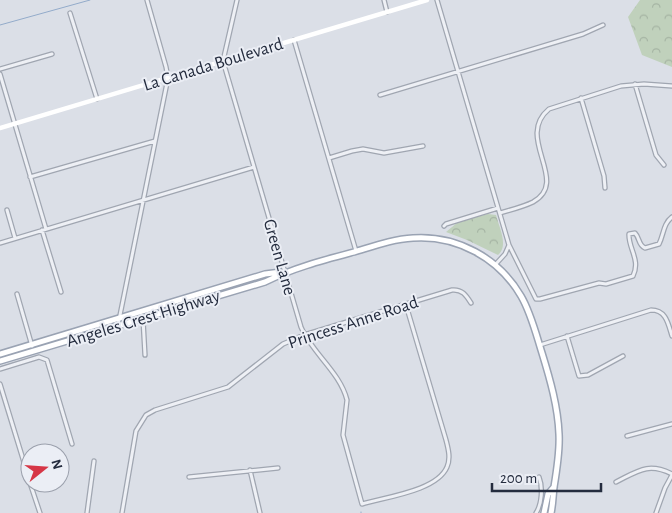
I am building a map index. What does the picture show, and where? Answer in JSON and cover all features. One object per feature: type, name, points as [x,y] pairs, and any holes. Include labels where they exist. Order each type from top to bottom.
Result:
[{"type":"main road","name":"Angeles Crest Highway","points":[[0,352],[31,345],[265,274],[284,272],[394,240],[438,238],[468,247],[495,264],[522,297],[539,345],[555,405],[559,430],[551,513]]},
{"type":"main road","name":"Angeles Crest Highway","points":[[2,361],[265,282],[284,272]]},
{"type":"main road","points":[[544,513],[548,494],[554,486]]},
{"type":"street","points":[[118,326],[168,78],[147,0]]},
{"type":"street","name":"Green Lane","points":[[237,0],[223,61],[304,336],[346,395],[343,435],[362,504],[425,486],[443,474],[448,466],[449,458],[446,440],[406,305]]},
{"type":"street","points":[[384,0],[388,12]]},
{"type":"street","name":"La Canada Boulevard","points":[[0,128],[427,0]]},
{"type":"street","points":[[437,0],[509,245],[536,299],[599,283],[606,284],[633,276],[635,271],[635,254],[629,234],[634,233],[638,236],[639,243],[645,248],[659,244],[664,226],[672,217]]},
{"type":"street","points":[[70,13],[97,99]]},
{"type":"street","points":[[380,95],[584,34],[603,25]]},
{"type":"street","points":[[294,40],[356,251]]},
{"type":"street","points":[[0,69],[52,54]]},
{"type":"street","points":[[0,74],[61,292]]},
{"type":"street","points":[[444,226],[533,202],[542,194],[547,176],[537,137],[538,123],[540,117],[549,108],[635,84],[672,86]]},
{"type":"street","points":[[635,84],[656,155],[664,165]]},
{"type":"street","points":[[581,98],[604,176],[605,188]]},
{"type":"street","points":[[30,177],[155,141]]},
{"type":"street","points":[[329,158],[363,149],[384,153],[423,146]]},
{"type":"street","points":[[0,243],[254,167]]},
{"type":"street","points":[[7,210],[15,238]]},
{"type":"street","points":[[495,264],[505,254],[509,245]]},
{"type":"street","name":"Princess Anne Road","points":[[122,513],[136,431],[146,415],[155,410],[228,388],[283,344],[304,336],[458,289],[466,294],[471,302]]},
{"type":"street","points":[[17,294],[34,352]]},
{"type":"street","points":[[539,345],[651,310],[658,310],[665,316],[672,334]]},
{"type":"street","points":[[143,318],[145,355]]},
{"type":"street","points":[[566,336],[579,376],[588,375],[623,356]]},
{"type":"street","points":[[0,352],[2,361]]},
{"type":"street","points":[[0,369],[39,358],[46,360],[72,444]]},
{"type":"street","points":[[0,384],[20,449]]},
{"type":"street","points":[[627,436],[672,424]]},
{"type":"street","points":[[87,513],[94,461]]},
{"type":"street","points":[[616,482],[648,467],[656,467],[672,475],[656,513]]},
{"type":"street","points":[[189,478],[278,468]]},
{"type":"street","points":[[250,470],[260,513]]},
{"type":"street","points":[[536,513],[539,507],[542,486],[539,477]]},
{"type":"street","points":[[34,493],[40,513]]},
{"type":"green space","points":[[640,0],[672,0],[672,67],[642,55],[628,17]]},
{"type":"green space","points":[[488,214],[496,215],[502,236],[503,247],[498,255],[446,232],[458,222]]},
{"type":"waterway","points":[[0,25],[90,0]]}]
